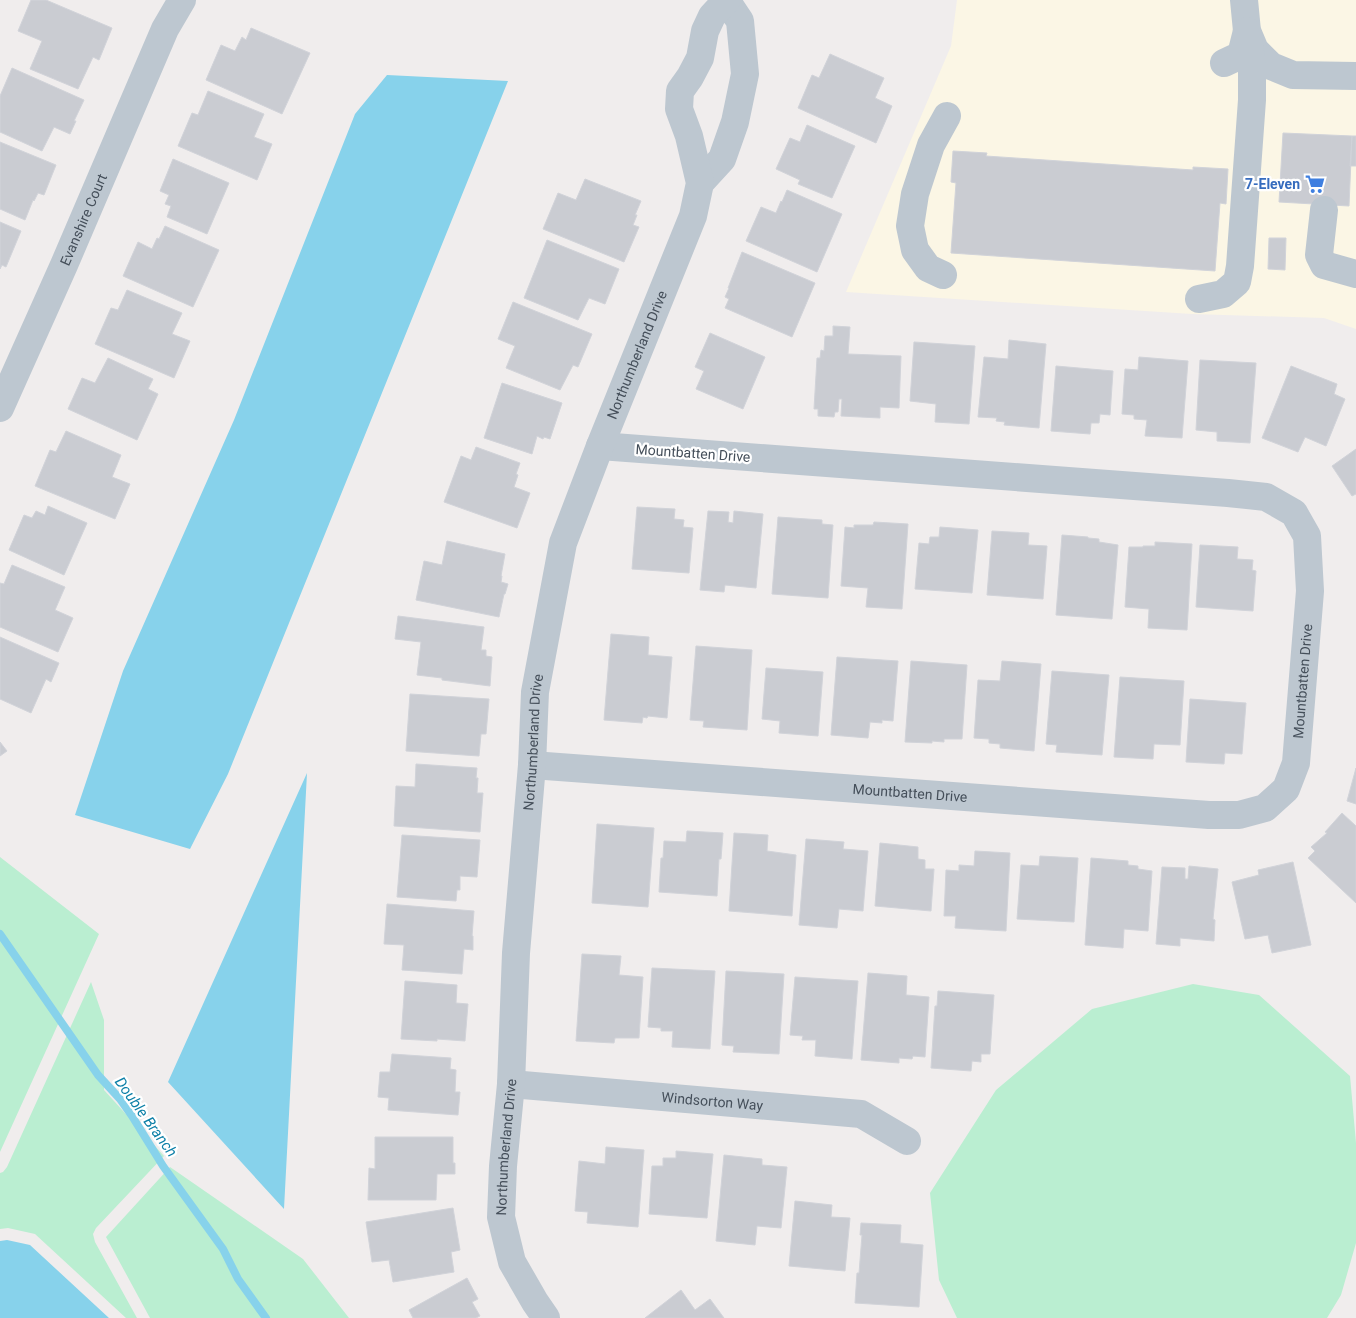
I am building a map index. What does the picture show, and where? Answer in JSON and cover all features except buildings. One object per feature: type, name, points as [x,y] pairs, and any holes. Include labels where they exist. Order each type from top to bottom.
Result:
[{"type":"street","name":"Northumberland Drive","points":[[546,1318],[512,1262],[501,1218],[502,1166],[511,1084],[516,953],[532,765],[535,692],[563,543],[693,216],[700,183],[689,136],[679,109],[680,91],[700,58],[705,31],[712,16],[726,0],[740,21],[745,74],[735,122],[722,159],[700,183]]},
{"type":"street","points":[[1199,298],[1223,294],[1237,282],[1240,266],[1252,100],[1252,66],[1244,0]]},
{"type":"street","name":"Evanshire Court","points":[[0,408],[64,265],[170,10]]},
{"type":"street","points":[[1224,63],[1241,55],[1247,31]]},
{"type":"street","points":[[1247,31],[1255,50],[1271,66],[1293,74],[1356,76]]},
{"type":"street","points":[[943,275],[928,268],[915,250],[910,226],[915,194],[931,145],[947,116]]},
{"type":"street","points":[[1324,210],[1319,255],[1321,260],[1324,265],[1356,274]]},
{"type":"street","name":"Mountbatten Drive","points":[[532,765],[1239,815],[1266,808],[1286,789],[1296,763],[1310,591],[1307,536],[1294,512],[1266,497],[600,446]]},
{"type":"street","name":"Windsorton Way","points":[[511,1084],[861,1114],[907,1141]]},
{"type":"shaded area","points":[[957,0],[1356,0],[1356,329],[1324,318],[1192,314],[846,292],[951,46]]},
{"type":"green space","points":[[0,857],[99,934],[0,1152]]},
{"type":"green space","points":[[91,982],[104,1020],[104,1090],[164,1156],[96,1228],[93,1234],[95,1242],[137,1318],[126,1318],[35,1234],[8,1228],[0,1229],[0,1173],[7,1167]]},
{"type":"green space","points":[[1193,984],[1259,995],[1350,1076],[1356,1143],[1356,1243],[1341,1295],[1327,1318],[957,1318],[939,1280],[930,1193],[996,1090],[1092,1009]]},
{"type":"green space","points":[[170,1167],[303,1259],[349,1318],[150,1318],[106,1237]]},
{"type":"water","points":[[387,75],[508,81],[228,774],[190,849],[75,815],[123,671],[234,420],[355,114]]},
{"type":"water","points":[[307,773],[284,1209],[168,1082]]},
{"type":"water","points":[[7,1240],[30,1245],[109,1318],[0,1318],[0,1241]]},
{"type":"waterway","name":"Double Branch","points":[[0,934],[98,1075],[120,1099],[132,1116],[163,1166],[223,1249],[238,1279],[266,1318]]},
{"type":"place","name":"7-Eleven","points":[[1315,184]]}]
